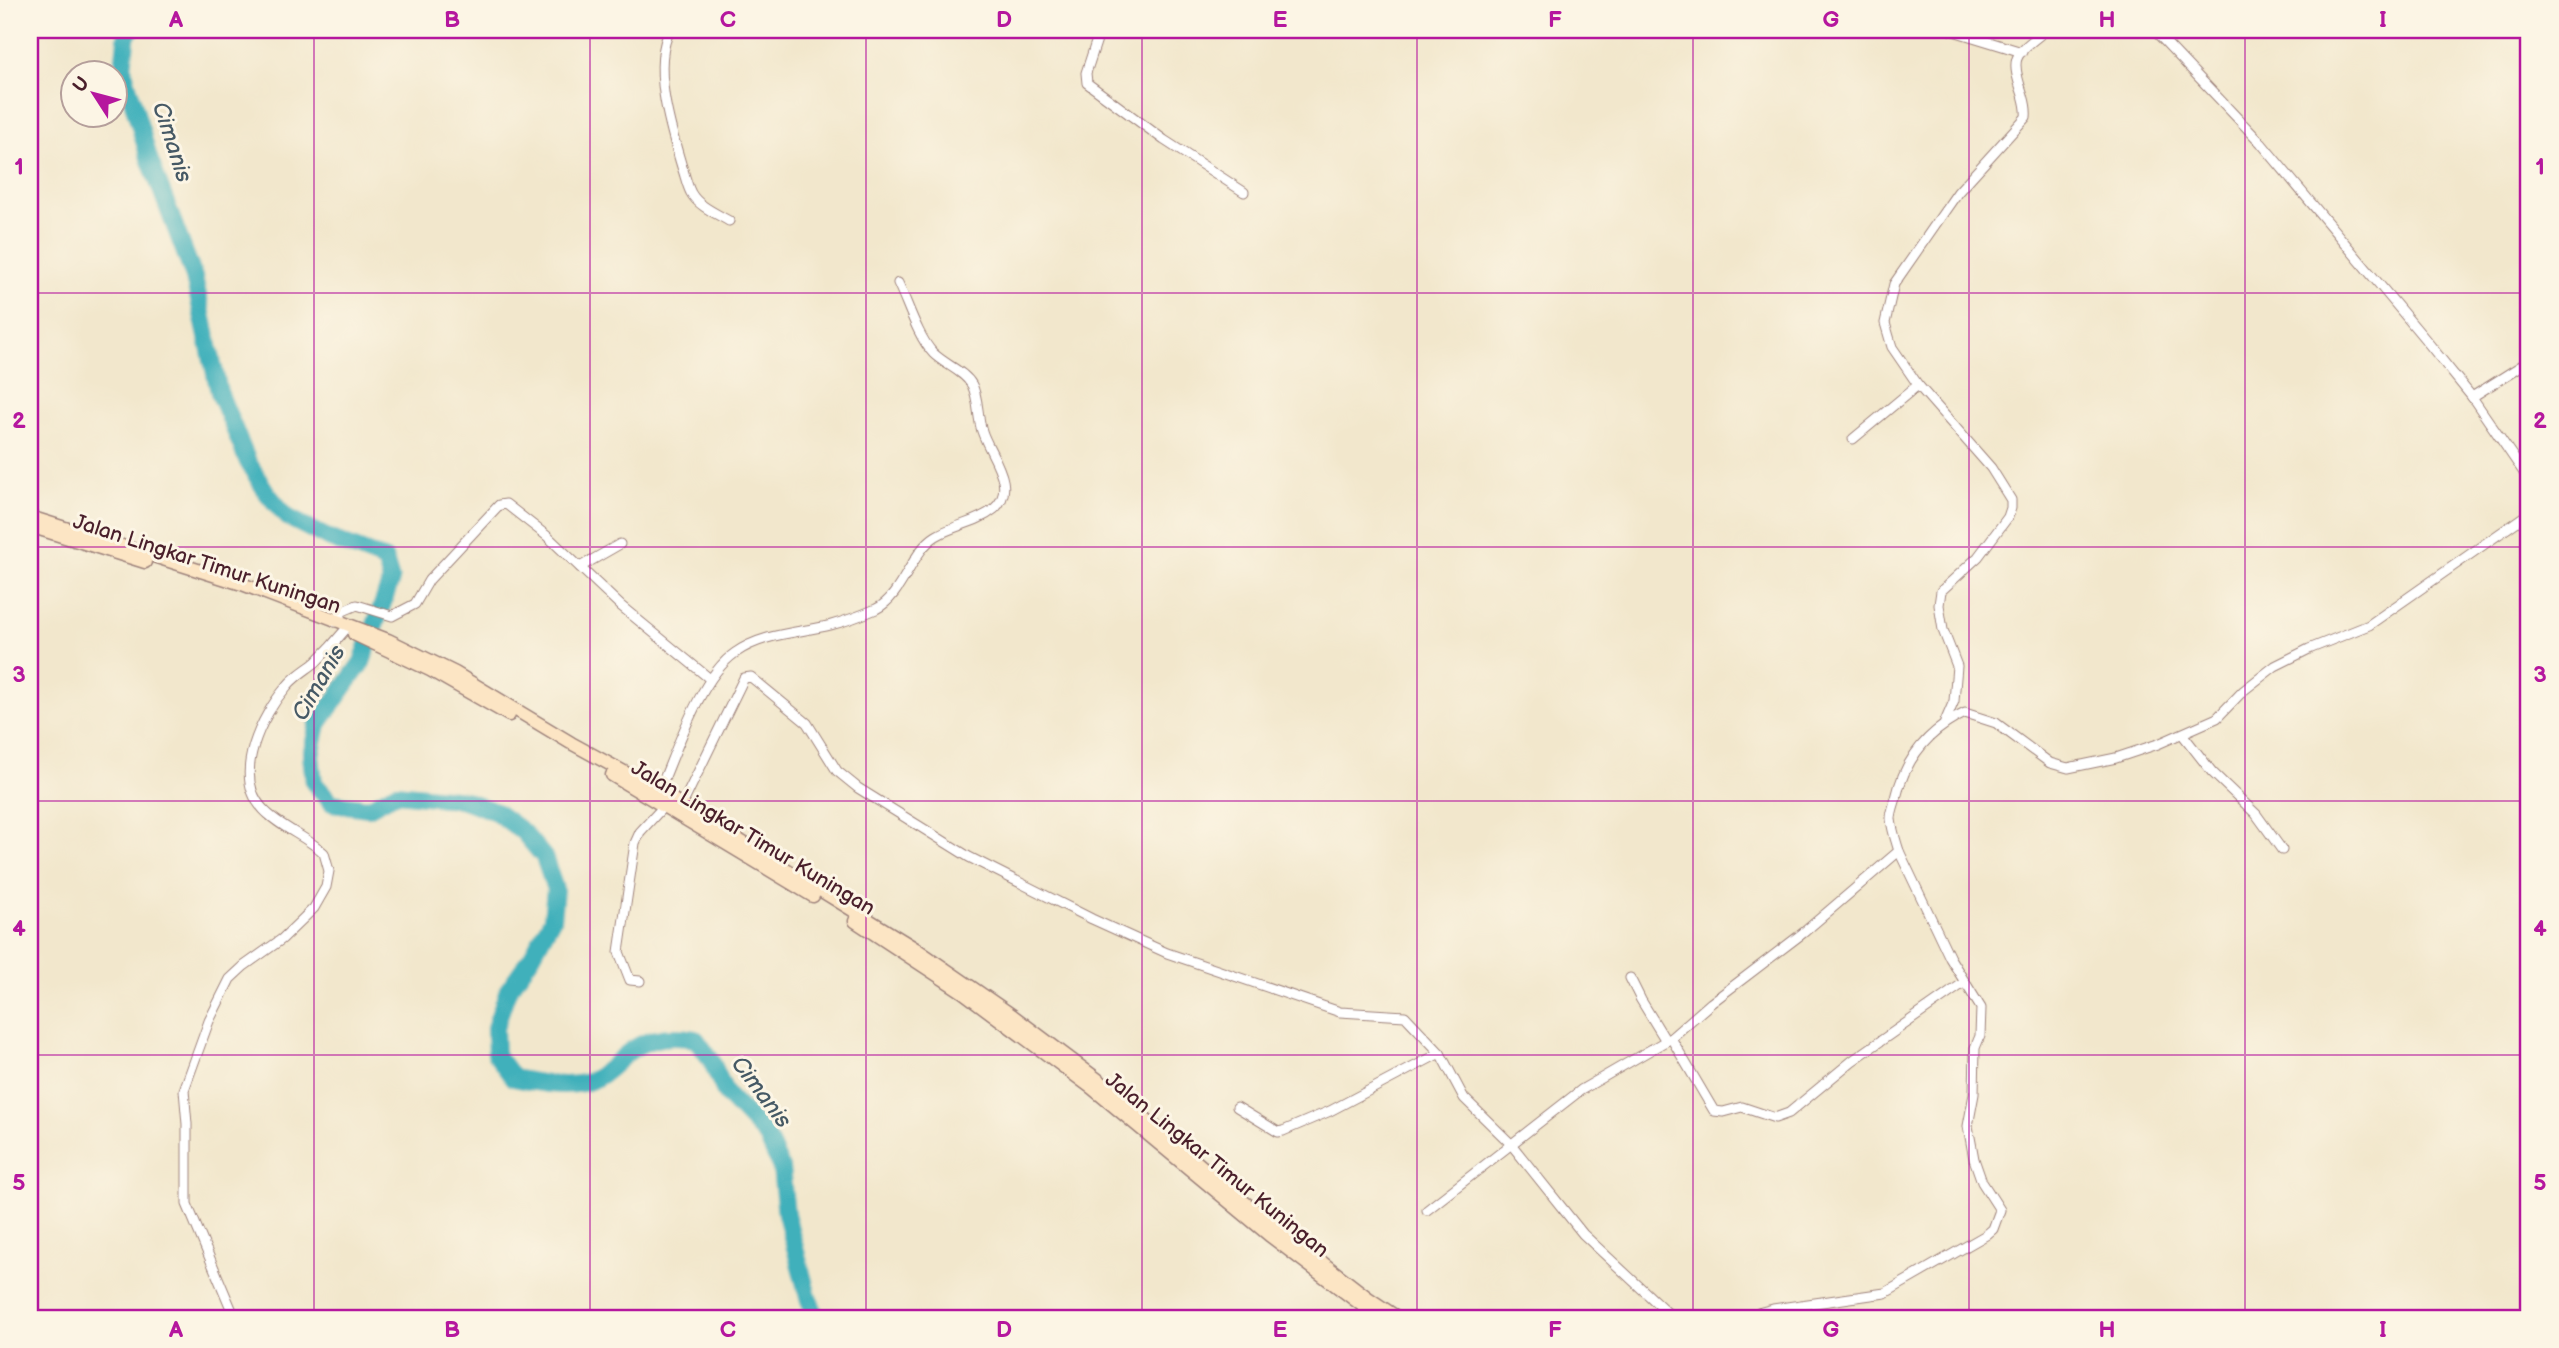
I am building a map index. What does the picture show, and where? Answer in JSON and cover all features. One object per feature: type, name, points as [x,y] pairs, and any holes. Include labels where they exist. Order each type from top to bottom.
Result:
[{"type":"main road","points":[[30,517],[242,584],[344,626]]},
{"type":"main road","name":"Jalan Lingkar Timur Kuningan","points":[[30,526],[344,626],[455,673],[571,743],[659,791],[916,948],[1013,1016],[1112,1091],[1239,1198],[1398,1318]]},
{"type":"main road","name":"Jalan Lingkar Timur Kuningan","points":[[388,645],[836,909],[963,992],[1092,1088],[1269,1235],[1379,1318]]},
{"type":"street","points":[[670,30],[666,37],[662,74],[672,135],[691,193],[703,206],[729,221]]},
{"type":"street","points":[[1100,30],[1086,73],[1087,83],[1244,192]]},
{"type":"street","points":[[1950,30],[2022,52]]},
{"type":"street","points":[[1945,722],[1954,701],[1958,666],[1943,630],[1939,605],[1941,591],[1978,556],[1999,530],[2011,508],[2011,500],[1991,468],[1918,385],[1888,339],[1885,323],[1894,284],[1958,192],[2026,117],[2027,110],[2014,70],[2015,61],[2046,30]]},
{"type":"street","points":[[2154,30],[2260,143],[2472,397],[2529,480]]},
{"type":"street","points":[[659,791],[710,679],[734,654],[757,642],[790,632],[832,625],[879,608],[892,596],[928,543],[936,536],[981,517],[1000,502],[1004,493],[1002,475],[983,435],[972,385],[927,346],[898,283]]},
{"type":"street","points":[[2472,397],[2529,361]]},
{"type":"street","points":[[1853,439],[1918,385]]},
{"type":"street","points":[[235,1318],[187,1204],[187,1124],[184,1090],[208,1021],[230,979],[296,927],[314,908],[326,887],[329,871],[324,853],[264,810],[251,787],[253,748],[261,727],[282,693],[322,655],[344,626],[350,608],[357,605],[392,616],[415,604],[429,580],[499,505],[506,504],[547,536],[621,606],[710,679]]},
{"type":"street","points":[[1739,1318],[1773,1309],[1885,1293],[1993,1229],[1998,1219],[2000,1210],[1982,1182],[1974,1159],[1968,1126],[1974,1094],[1975,1048],[1980,1035],[1982,1007],[1950,958],[1899,851],[1891,817],[1897,790],[1907,765],[1921,745],[1945,722],[1965,713],[1996,723],[2050,763],[2067,768],[2116,758],[2183,735],[2217,718],[2243,691],[2275,667],[2309,649],[2369,625],[2529,513]]},
{"type":"street","points":[[580,567],[620,544]]},
{"type":"street","points":[[682,805],[744,678],[751,677],[807,723],[833,766],[847,779],[969,857],[1092,919],[1167,953],[1340,1012],[1405,1016],[1440,1053],[1464,1098],[1511,1144],[1583,1234],[1673,1318]]},
{"type":"street","points":[[2183,735],[2212,772],[2256,814],[2282,850]]},
{"type":"street","points":[[640,981],[630,980],[618,952],[635,843],[640,832],[664,806]]},
{"type":"street","points":[[1427,1210],[1581,1090],[1668,1040],[1711,1003],[1803,933],[1899,851]]},
{"type":"street","points":[[1630,978],[1641,1000],[1714,1111],[1723,1112],[1742,1107],[1774,1118],[1789,1113],[1852,1061],[1965,982]]},
{"type":"street","points":[[1237,1107],[1278,1132],[1283,1131],[1330,1111],[1440,1053]]},
{"type":"waterway","name":"Cimanis","points":[[131,30],[127,31],[123,68],[149,158],[194,277],[219,392],[248,462],[267,493],[287,517],[326,537],[385,560],[391,580],[362,662],[318,724],[311,755],[314,783],[332,803],[368,808],[396,793],[464,800],[496,812],[523,832],[544,857],[555,889],[552,919],[532,956],[508,990],[495,1028],[496,1055],[513,1078],[566,1085],[597,1078],[633,1049],[648,1041],[671,1037],[696,1039],[711,1060],[726,1094],[767,1137],[781,1168],[786,1214],[809,1300],[817,1318]]}]
